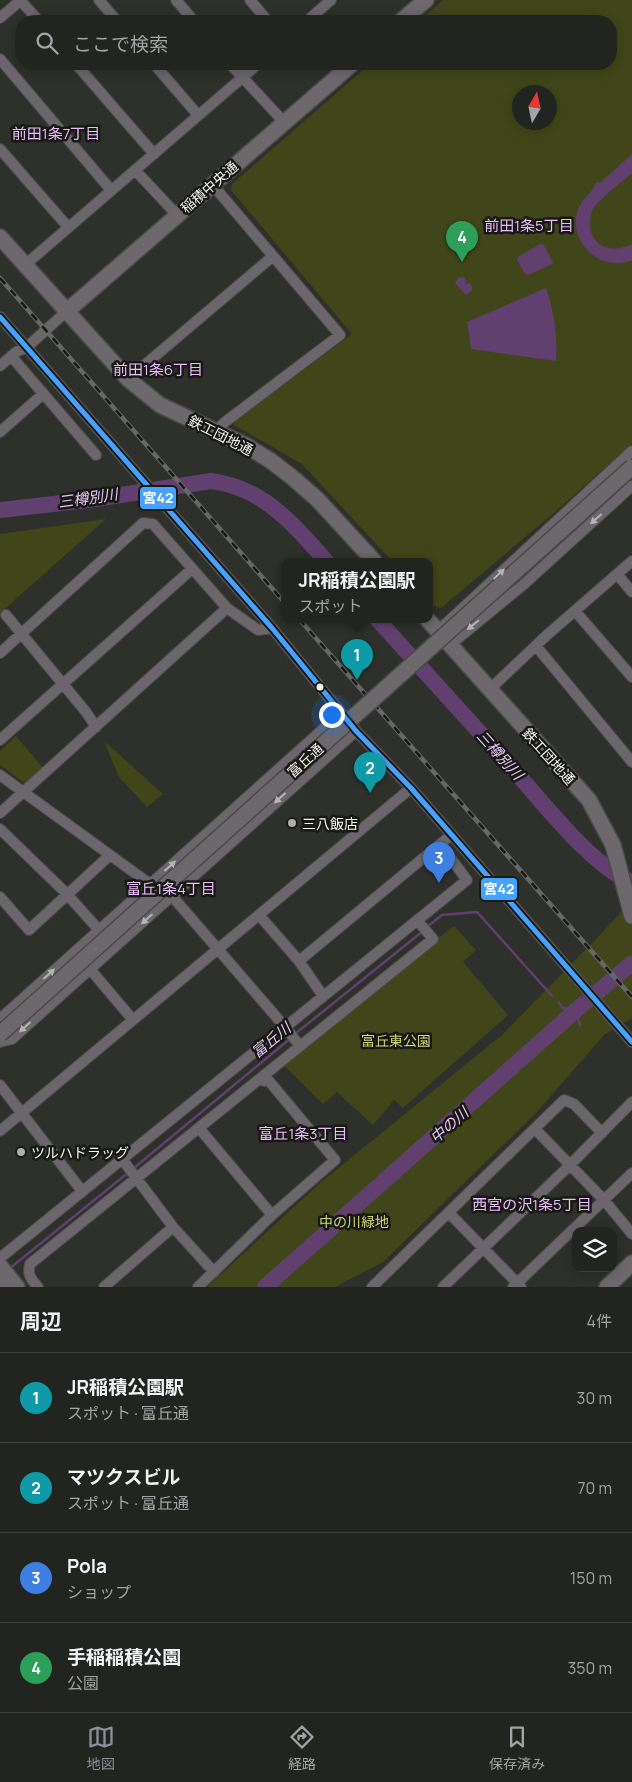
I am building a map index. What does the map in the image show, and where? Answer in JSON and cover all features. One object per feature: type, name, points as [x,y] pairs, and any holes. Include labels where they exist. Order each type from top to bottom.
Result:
[{"type":"street","points":[[0,18],[21,0],[34,15]]},
{"type":"street","points":[[99,0],[112,15]]},
{"type":"street","points":[[176,0],[189,15]]},
{"type":"street","points":[[250,0],[263,15]]},
{"type":"street","points":[[408,15],[426,0]]},
{"type":"street","points":[[313,15],[327,1]]},
{"type":"street","points":[[0,58],[111,190]]},
{"type":"street","points":[[81,70],[154,154]]},
{"type":"street","points":[[159,70],[198,115]]},
{"type":"street","points":[[235,70],[284,122]]},
{"type":"street","points":[[24,265],[251,70]]},
{"type":"street","name":"稲積中央通","points":[[67,311],[345,70]]},
{"type":"street","points":[[0,149],[68,227]]},
{"type":"street","points":[[135,170],[177,215]]},
{"type":"street","points":[[213,183],[272,257],[340,335],[225,422],[216,431]]},
{"type":"street","name":"鉄工団地通","points":[[0,237],[128,379],[160,405],[245,445],[293,478],[316,499],[371,558]]},
{"type":"street","points":[[128,379],[272,257]]},
{"type":"street","points":[[0,366],[11,356],[26,347],[67,311]]},
{"type":"street","points":[[0,317],[272,628],[356,731],[411,788],[632,1042]]},
{"type":"street","points":[[11,356],[96,455]]},
{"type":"street","points":[[0,432],[44,394]]},
{"type":"street","points":[[438,631],[632,451]]},
{"type":"street","name":"富丘通","points":[[0,1034],[632,467]]},
{"type":"street","points":[[450,645],[523,585],[630,491]]},
{"type":"street","points":[[0,654],[143,523],[153,524],[227,608],[258,630],[272,628]]},
{"type":"street","points":[[489,690],[574,611],[632,561]]},
{"type":"street","points":[[0,740],[192,569]]},
{"type":"street","points":[[617,574],[632,592]]},
{"type":"street","points":[[0,813],[227,608]]},
{"type":"street","points":[[574,611],[632,677]]},
{"type":"street","points":[[6,615],[86,712],[96,727]]},
{"type":"street","name":"鉄工団地通","points":[[431,623],[589,800],[613,845],[632,916]]},
{"type":"street","points":[[536,646],[632,762]]},
{"type":"street","points":[[0,1019],[341,713]]},
{"type":"street","points":[[0,1042],[12,1039],[356,731]]},
{"type":"street","points":[[0,775],[150,884]]},
{"type":"street","points":[[0,1131],[411,788]]},
{"type":"street","points":[[0,829],[67,894],[99,930]]},
{"type":"street","points":[[299,962],[452,835]]},
{"type":"street","points":[[18,1287],[1,1264],[82,1191],[124,1162],[323,996],[467,880],[440,844]]},
{"type":"street","points":[[0,897],[29,930],[110,855]]},
{"type":"street","points":[[172,896],[298,1044]]},
{"type":"street","points":[[259,915],[299,962],[323,996]]},
{"type":"street","points":[[38,1287],[29,1277],[28,1270],[30,1264],[135,1176],[264,1078],[298,1044],[433,939],[418,921]]},
{"type":"street","points":[[90,969],[133,1020]]},
{"type":"street","points":[[198,1287],[272,1215],[334,1160],[264,1078]]},
{"type":"street","points":[[0,1085],[82,1191]]},
{"type":"street","points":[[372,1287],[564,1100],[574,1104],[602,1133]]},
{"type":"street","points":[[443,1287],[570,1165],[632,1102]]},
{"type":"street","points":[[199,1128],[272,1215]]},
{"type":"street","points":[[535,1129],[604,1200],[632,1234]]},
{"type":"street","points":[[124,1162],[174,1227],[214,1272]]},
{"type":"street","points":[[449,1213],[484,1248],[517,1286],[632,1173]]},
{"type":"street","points":[[104,1287],[174,1227]]},
{"type":"street","points":[[607,1287],[632,1263]]},
{"type":"green space","points":[[443,0],[632,0],[632,444],[441,608],[433,606],[433,558],[389,558],[302,464],[234,425],[234,422],[352,334],[231,190],[232,184],[363,70],[617,70],[617,15],[426,15]]},
{"type":"green space","points":[[106,519],[0,613],[0,534]]},
{"type":"green space","points":[[16,736],[43,768],[27,783],[0,765],[0,751]]},
{"type":"green space","points":[[104,741],[163,794],[147,807],[119,777]]},
{"type":"green space","name":"中の川緑地","points":[[632,900],[632,1018],[604,1035],[536,1113],[383,1262],[335,1287],[207,1287],[320,1183],[502,1035]]},
{"type":"green space","name":"富丘東公園","points":[[454,926],[476,950],[463,962],[508,1015],[403,1108],[394,1100],[373,1125],[337,1092],[323,1104],[284,1065],[360,997]]},
{"type":"shaded area","points":[[632,154],[632,173],[595,206],[591,215],[590,227],[592,234],[600,244],[606,247],[619,248],[632,244],[632,260],[621,263],[610,262],[599,259],[583,245],[578,235],[577,213],[581,203],[595,184],[600,183]]},
{"type":"shaded area","points":[[543,244],[553,262],[552,264],[528,275],[525,274],[517,260],[518,257]]},
{"type":"shaded area","points":[[459,277],[464,277],[465,284],[470,283],[472,287],[472,290],[466,295],[455,283]]},
{"type":"shaded area","points":[[546,288],[555,324],[556,361],[471,349],[467,322]]},
{"type":"waterway","name":"三樽別川","points":[[0,510],[88,500],[211,481],[228,484],[258,497],[295,527],[323,558]]},
{"type":"waterway","name":"三樽別川","points":[[381,623],[568,832],[601,863],[617,875],[632,882]]},
{"type":"waterway","name":"富丘川","points":[[427,927],[442,915],[477,912],[552,996]]},
{"type":"waterway","name":"富丘川","points":[[295,1034],[423,931]]},
{"type":"waterway","name":"中の川","points":[[265,1287],[575,1011],[632,963]]},
{"type":"waterway","name":"富丘川","points":[[559,1003],[563,1008],[575,1011],[580,1025]]},
{"type":"waterway","name":"富丘川","points":[[134,1168],[291,1038]]},
{"type":"waterway","name":"富丘川","points":[[9,1269],[129,1172]]},
{"type":"railway","points":[[0,278],[281,599]]},
{"type":"railway","points":[[303,623],[632,997]]},
{"type":"transit line","name":"宮42","points":[[0,317],[272,628],[356,731],[411,788],[632,1042]]},
{"type":"place","name":"手稲稲積公園","points":[[462,262]]},
{"type":"place","name":"JR稲積公園駅","points":[[357,680]]},
{"type":"place","name":"マツクスビル","points":[[370,793]]},
{"type":"place","name":"三八飯店","points":[[292,823]]},
{"type":"place","name":"Pola","points":[[439,883]]},
{"type":"place","name":"ツルハドラッグ","points":[[21,1152]]},
{"type":"district","name":"前田1条7丁目","points":[[56,133]]},
{"type":"district","name":"前田1条5丁目","points":[[529,225]]},
{"type":"district","name":"前田1条6丁目","points":[[158,369]]},
{"type":"district","name":"富丘1条4丁目","points":[[171,888]]},
{"type":"district","name":"富丘1条3丁目","points":[[303,1133]]},
{"type":"district","name":"西宮の沢1条5丁目","points":[[532,1204]]}]
